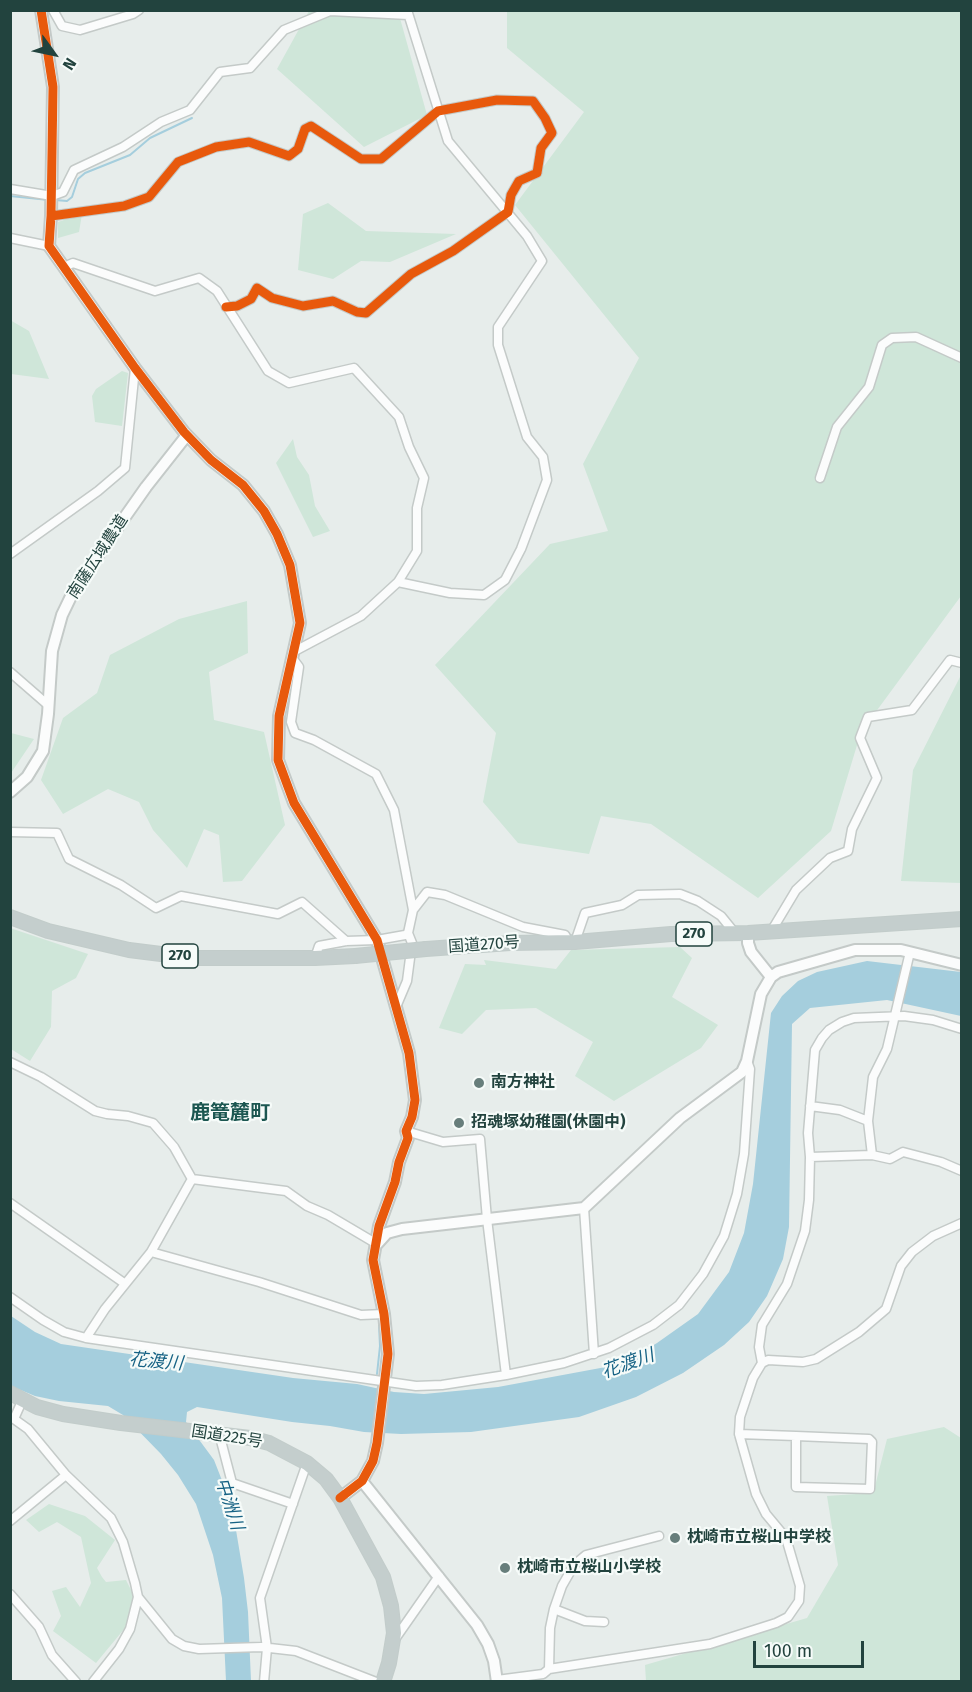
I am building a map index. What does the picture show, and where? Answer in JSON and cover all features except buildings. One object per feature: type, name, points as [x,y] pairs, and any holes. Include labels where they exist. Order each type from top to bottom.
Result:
[{"type":"highway","name":"国道270号","points":[[10,917],[48,931],[129,950],[193,958],[355,956],[510,943],[572,942],[671,934],[962,919]]},
{"type":"highway","name":"国道225号","points":[[16,1397],[37,1407],[63,1414],[250,1438],[269,1443],[307,1463],[326,1479],[340,1498],[383,1577],[391,1606],[394,1633],[389,1664],[383,1682]]},
{"type":"street","points":[[41,10],[53,87],[49,246],[135,368],[187,435],[211,460],[243,485],[264,511],[277,534],[290,565],[300,623],[279,716],[278,760],[294,803],[376,940],[409,1053],[415,1100],[412,1117],[406,1131],[408,1138],[379,1226],[373,1260],[388,1340],[386,1384],[377,1443],[373,1461],[362,1481],[340,1498]]},
{"type":"street","points":[[53,10],[62,26],[80,30],[134,12]]},
{"type":"street","points":[[10,189],[52,196],[63,192],[74,170],[123,147],[160,122],[190,110],[220,72],[250,68],[284,30],[330,11],[407,13],[448,141],[527,236],[542,261],[498,327],[498,345],[527,437],[543,457],[548,480],[521,549],[505,580],[484,595],[450,593],[398,582]]},
{"type":"street","points":[[51,216],[124,206],[149,197],[178,162],[216,147],[249,142],[289,156],[298,149],[304,129],[311,126],[361,159],[381,159],[438,111],[497,100],[533,101],[545,118],[552,133],[541,148],[537,173],[519,182],[511,195],[508,212],[453,251],[411,274],[366,313],[357,312],[333,301],[303,306],[272,298],[257,288],[251,299],[237,306],[226,308]]},
{"type":"street","points":[[10,238],[49,246]]},
{"type":"street","points":[[64,267],[73,263],[155,291],[199,278],[217,291],[226,308],[248,336],[268,371],[289,383],[354,368],[399,417],[424,478],[417,508],[417,551],[398,582],[361,616],[294,655]]},
{"type":"street","points":[[820,478],[837,427],[869,387],[882,345],[892,338],[916,337],[962,358]]},
{"type":"street","points":[[10,554],[98,491],[125,468],[135,368]]},
{"type":"street","name":"南薩広域農道","points":[[10,792],[27,777],[43,751],[52,651],[62,615],[75,588],[146,487],[187,435]]},
{"type":"street","points":[[294,655],[298,667],[291,722],[295,733],[314,740],[376,774],[394,810],[413,910],[408,933],[412,944],[407,981],[396,1007]]},
{"type":"street","points":[[772,930],[796,890],[830,858],[848,850],[852,829],[877,778],[860,738],[868,717],[912,710],[950,660],[962,663]]},
{"type":"street","points":[[10,672],[48,705]]},
{"type":"street","points":[[10,832],[57,832],[69,859],[121,885],[156,908],[181,896],[278,914],[302,902],[346,941]]},
{"type":"street","points":[[413,910],[427,892],[446,895],[523,927],[565,935],[572,942],[585,913],[622,905],[638,895],[680,894],[698,901],[741,932],[751,952],[771,977]]},
{"type":"street","points":[[315,958],[319,946],[346,941],[376,940],[408,933]]},
{"type":"street","points":[[377,1244],[387,1233],[402,1229],[584,1208],[680,1118],[742,1072],[765,985],[771,977],[786,969],[855,950],[894,949],[908,956],[962,965]]},
{"type":"street","points":[[872,1155],[868,1120],[873,1077],[887,1049],[908,956]]},
{"type":"street","points":[[762,1363],[759,1347],[762,1325],[787,1284],[805,1231],[809,1200],[808,1133],[815,1050],[829,1030],[854,1018],[895,1013],[933,1020],[962,1029]]},
{"type":"street","points":[[10,1297],[64,1332],[86,1338],[386,1384],[435,1386],[506,1375],[594,1354],[639,1334],[666,1316],[691,1292],[714,1255],[731,1213],[744,1154],[750,1069],[747,1060]]},
{"type":"street","points":[[11,1062],[41,1077],[95,1111],[153,1123],[174,1147],[192,1179]]},
{"type":"street","points":[[810,1106],[840,1110],[868,1120]]},
{"type":"street","points":[[406,1131],[443,1142],[480,1139],[487,1219],[506,1375]]},
{"type":"street","points":[[810,1157],[872,1155],[890,1159],[903,1152],[941,1161],[962,1171]]},
{"type":"street","points":[[192,1179],[286,1191],[307,1206],[328,1215],[377,1244]]},
{"type":"street","points":[[86,1338],[124,1283],[151,1252],[192,1179]]},
{"type":"street","points":[[10,1203],[124,1283]]},
{"type":"street","points":[[584,1208],[594,1354]]},
{"type":"street","points":[[362,1481],[477,1625],[494,1660],[497,1681],[543,1674],[549,1669],[710,1644],[776,1623],[794,1611],[800,1593],[789,1547],[782,1532],[761,1505],[740,1434],[740,1418],[753,1378],[762,1363],[768,1360],[803,1362],[816,1359],[859,1332],[886,1309],[901,1266],[912,1252],[933,1236],[962,1224]]},
{"type":"street","points":[[151,1252],[260,1282],[361,1315],[384,1314]]},
{"type":"street","points":[[16,1397],[12,1418],[28,1429],[66,1475],[111,1518],[123,1542],[138,1597],[172,1639],[192,1648],[264,1648],[296,1651],[376,1682]]},
{"type":"street","points":[[219,1433],[232,1483],[293,1504]]},
{"type":"street","points":[[740,1434],[796,1436],[869,1439],[872,1442],[870,1489],[796,1486],[796,1436]]},
{"type":"street","points":[[264,1682],[260,1598],[307,1463]]},
{"type":"street","points":[[10,1521],[66,1475]]},
{"type":"street","points":[[549,1669],[550,1628],[554,1609],[562,1586],[574,1565],[586,1555],[659,1536]]},
{"type":"street","points":[[392,1642],[399,1636],[439,1576]]},
{"type":"street","points":[[10,1594],[39,1628],[52,1654],[76,1682]]},
{"type":"street","points":[[93,1682],[119,1648],[130,1629],[138,1597]]},
{"type":"street","points":[[554,1609],[585,1621],[604,1622]]},
{"type":"green space","points":[[309,11],[398,11],[427,115],[364,147],[277,69]]},
{"type":"green space","points":[[507,11],[961,11],[961,596],[861,732],[831,831],[758,898],[651,824],[601,816],[589,854],[518,843],[483,802],[496,733],[435,665],[550,544],[608,531],[583,464],[639,358],[515,205],[584,112],[507,48]]},
{"type":"green space","points":[[328,203],[366,231],[456,234],[390,262],[361,261],[333,279],[298,270],[303,214]]},
{"type":"green space","points":[[82,214],[79,232],[58,238],[58,222]]},
{"type":"green space","points":[[10,320],[29,331],[49,379],[11,374]]},
{"type":"green space","points":[[122,371],[128,373],[122,426],[95,422],[92,396],[96,389]]},
{"type":"green space","points":[[293,439],[297,457],[309,475],[315,506],[330,531],[313,537],[276,463]]},
{"type":"green space","points":[[247,601],[248,653],[209,672],[214,720],[264,732],[285,825],[242,881],[223,882],[219,835],[204,829],[187,868],[153,830],[139,802],[108,789],[63,814],[41,780],[63,718],[97,693],[110,655],[179,619]]},
{"type":"green space","points":[[961,675],[961,883],[901,881],[913,770]]},
{"type":"green space","points":[[10,733],[34,739],[11,773]]},
{"type":"green space","points":[[10,928],[88,954],[76,978],[52,991],[51,1027],[30,1061],[11,1049]]},
{"type":"green space","points":[[680,947],[692,958],[672,997],[718,1025],[701,1048],[614,1101],[575,1076],[593,1042],[536,1008],[486,1010],[462,1034],[439,1028],[465,964],[486,965],[484,960],[556,969],[571,950]]},
{"type":"green space","points":[[944,1427],[961,1438],[961,1681],[646,1681],[645,1665],[807,1618],[838,1565],[827,1496],[870,1493],[874,1490],[887,1439]]},
{"type":"green space","points":[[49,1504],[85,1516],[115,1540],[97,1568],[106,1582],[126,1580],[135,1598],[125,1628],[96,1663],[53,1631],[61,1616],[52,1591],[66,1587],[80,1607],[91,1583],[81,1537],[57,1522],[39,1532],[26,1520]]},
{"type":"water","points":[[867,961],[961,972],[961,1016],[887,1000],[810,1008],[792,1024],[789,1227],[783,1259],[767,1296],[749,1322],[724,1345],[683,1373],[636,1397],[579,1417],[471,1432],[401,1434],[364,1432],[197,1407],[187,1412],[186,1422],[214,1460],[232,1506],[244,1578],[251,1681],[226,1681],[222,1598],[213,1555],[196,1504],[178,1475],[161,1454],[123,1415],[108,1406],[59,1401],[35,1396],[11,1386],[11,1316],[35,1332],[61,1344],[293,1378],[357,1384],[394,1392],[424,1394],[498,1387],[622,1364],[698,1314],[729,1272],[744,1233],[753,1184],[771,1013],[782,996],[798,981],[817,972]]},
{"type":"waterway","points":[[55,200],[67,201],[72,197],[78,179],[85,173],[130,155],[150,138],[192,118]]},
{"type":"waterway","points":[[10,196],[49,200]]},
{"type":"waterway","points":[[377,1374],[380,1346],[379,1324]]},
{"type":"cycle path","points":[[41,10],[53,87],[49,246],[135,368],[184,432],[211,460],[243,485],[264,511],[277,534],[290,565],[300,623],[279,716],[278,760],[294,803],[377,940],[409,1053],[415,1100],[412,1117],[406,1131],[408,1138],[379,1226],[373,1260],[384,1314],[388,1354],[377,1443],[373,1461],[362,1481],[340,1498]]},
{"type":"cycle path","points":[[51,216],[124,206],[149,197],[178,162],[216,147],[249,142],[289,156],[298,149],[305,129],[311,126],[361,159],[381,159],[438,111],[497,100],[533,101],[545,118],[552,133],[541,148],[537,173],[519,181],[511,195],[508,212],[453,251],[411,274],[366,313],[357,312],[333,301],[303,306],[272,298],[257,288],[251,299],[237,306],[226,307]]},
{"type":"place","name":"南方神社","points":[[479,1083]]},
{"type":"place","name":"招魂塚幼稚園(休園中)","points":[[459,1123]]},
{"type":"place","name":"枕崎市立桜山中学校","points":[[675,1538]]},
{"type":"place","name":"枕崎市立桜山小学校","points":[[505,1568]]},
{"type":"district","name":"鹿篭麓町","points":[[230,1113]]},
{"type":"water label","name":"花渡川","points":[[156,1362]]},
{"type":"water label","name":"花渡川","points":[[628,1364]]},
{"type":"water label","name":"中洲川","points":[[229,1504]]}]
